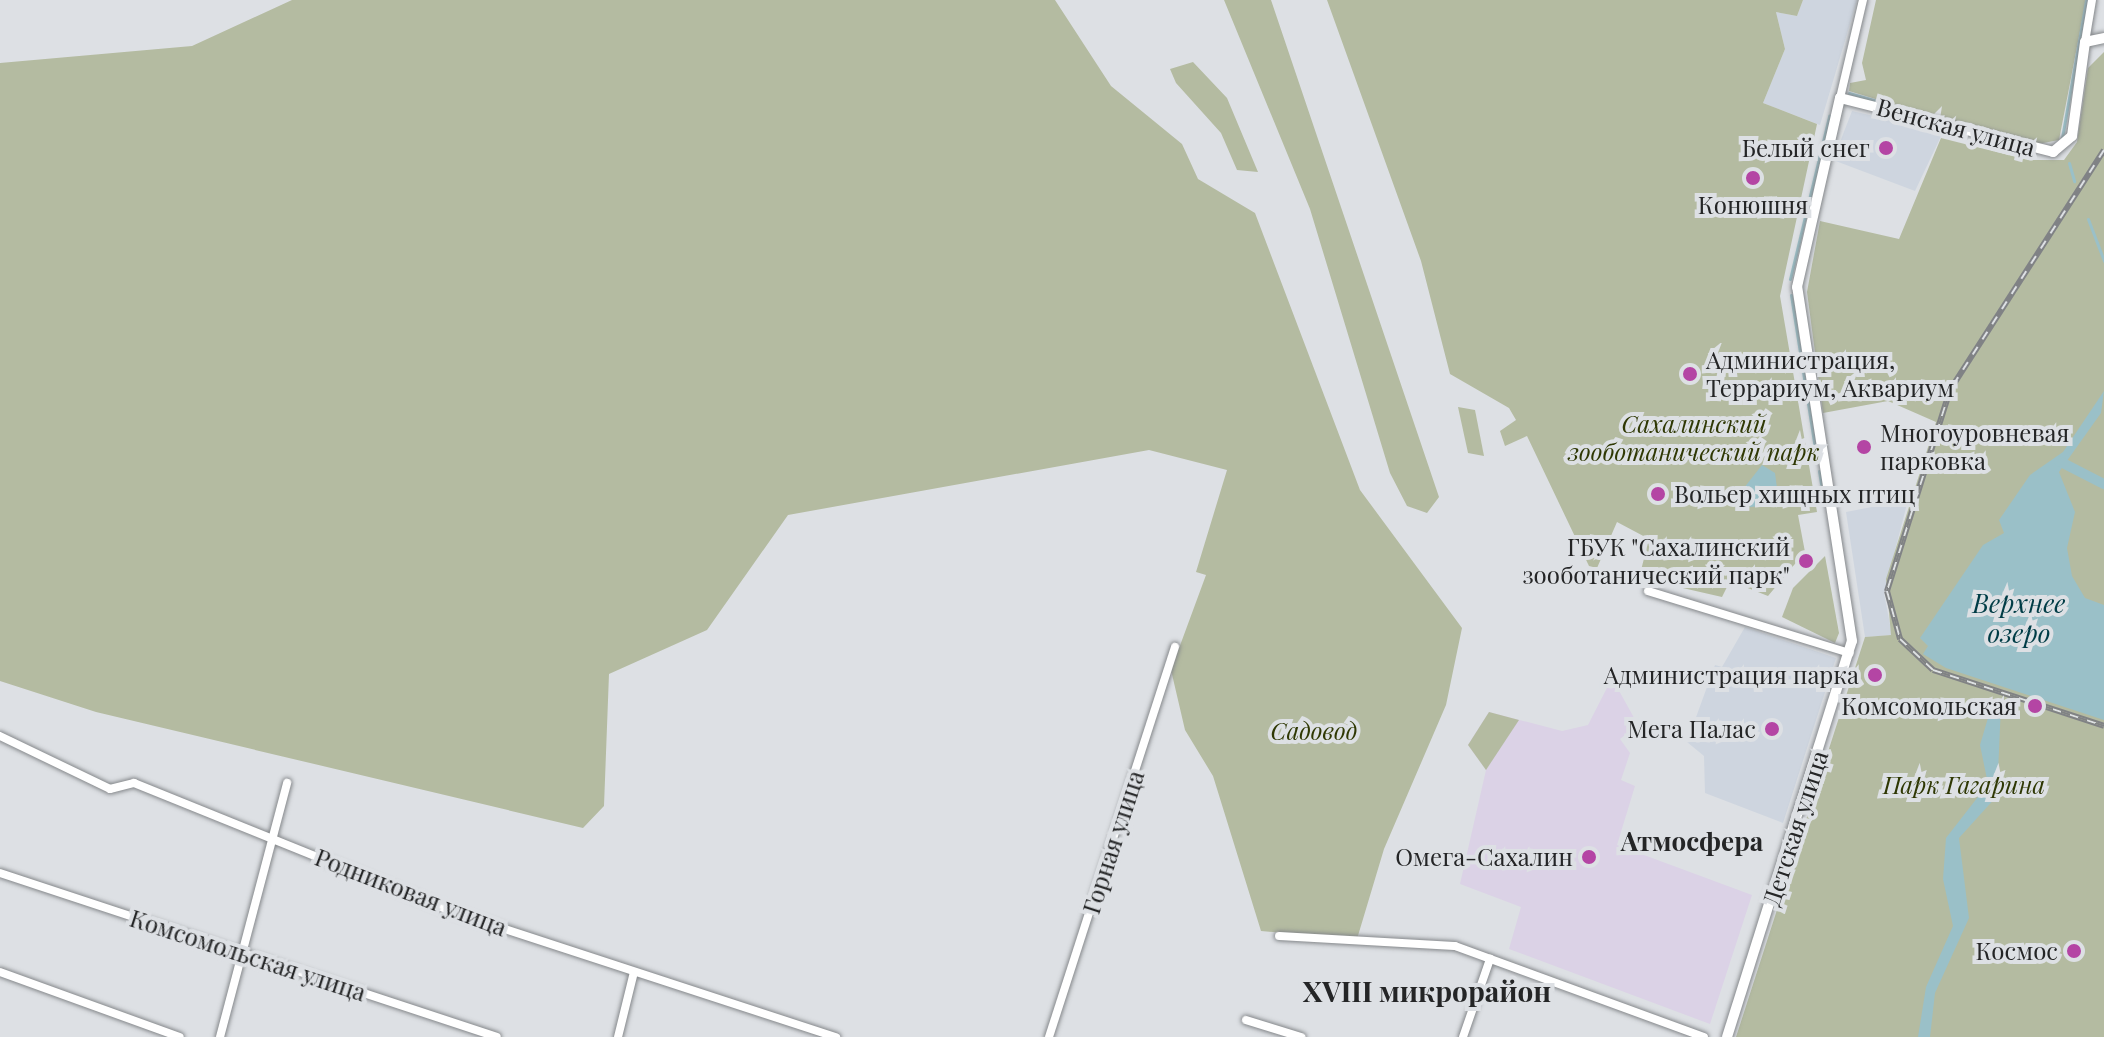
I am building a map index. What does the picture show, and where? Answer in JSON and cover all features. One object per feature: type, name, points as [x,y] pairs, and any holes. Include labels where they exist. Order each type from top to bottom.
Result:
[{"type":"street","points":[[1840,98],[1863,0]]},
{"type":"street","name":"Венская улица","points":[[1840,98],[2053,152],[2072,136],[2092,0]]},
{"type":"street","points":[[2085,42],[2104,38]]},
{"type":"street","name":"Детская улица","points":[[1727,1037],[1850,653],[1797,287],[1840,98]]},
{"type":"street","points":[[1648,591],[1850,653]]},
{"type":"street","name":"Горная улица","points":[[1049,1037],[1175,647]]},
{"type":"street","name":"Родниковая улица","points":[[0,736],[110,789],[134,783],[456,913],[836,1037]]},
{"type":"street","points":[[220,1037],[287,783]]},
{"type":"street","name":"Комсомольская улица","points":[[0,873],[497,1037]]},
{"type":"street","points":[[1279,936],[1443,944],[1704,1037]]},
{"type":"street","points":[[1463,1037],[1490,959]]},
{"type":"street","points":[[0,972],[180,1037]]},
{"type":"street","points":[[618,1037],[634,972]]},
{"type":"street","points":[[1246,1020],[1301,1037]]},
{"type":"shaded area","points":[[1803,0],[1857,0],[1820,125],[1763,103],[1785,49],[1776,12],[1797,16]]},
{"type":"shaded area","points":[[1852,111],[1943,132],[1915,191],[1833,160]]},
{"type":"shaded area","points":[[1908,500],[1884,593],[1892,635],[1865,637],[1846,512]]},
{"type":"shaded area","points":[[1745,627],[1836,658],[1783,823],[1705,793],[1704,756],[1687,742],[1715,665],[1722,667]]},
{"type":"shaded area","points":[[1612,678],[1638,725],[1620,739],[1630,753],[1621,780],[1635,786],[1617,845],[1752,895],[1710,1024],[1509,949],[1521,907],[1460,884],[1486,770],[1468,745],[1489,712],[1562,731],[1588,725]]},
{"type":"green space","name":"Садовод","points":[[292,0],[1055,0],[1111,86],[1182,144],[1198,179],[1255,213],[1360,490],[1462,628],[1446,705],[1384,849],[1357,939],[1261,931],[1213,776],[1185,730],[1171,670],[1206,575],[1196,572],[1227,470],[1149,450],[788,515],[707,630],[609,674],[604,806],[583,828],[96,712],[0,681],[0,63],[192,46]]},
{"type":"green space","points":[[1224,0],[1271,0],[1439,497],[1427,513],[1407,506],[1390,473],[1310,209]]},
{"type":"green space","name":"Сахалинский зооботанический парк","points":[[1327,0],[1803,0],[1797,16],[1776,12],[1785,49],[1763,103],[1817,124],[1780,296],[1817,512],[1798,515],[1805,552],[1768,596],[1730,581],[1722,597],[1639,578],[1649,539],[1617,522],[1597,568],[1589,566],[1527,436],[1505,446],[1500,431],[1516,420],[1509,408],[1450,374],[1421,261]]},
{"type":"green space","points":[[1876,0],[2086,0],[2059,140],[2038,144],[1940,119],[1942,106],[1932,116],[1849,91],[1850,83],[1866,80],[1862,63]]},
{"type":"green space","name":"Парк Гагарина","points":[[2104,52],[2104,1037],[1736,1037],[1865,637],[1891,635],[1886,579],[1936,422],[1888,401],[1823,413],[1807,292],[1820,221],[1899,239],[1941,138],[2028,160],[2064,160],[2077,142],[2088,68]]},
{"type":"green space","points":[[1193,62],[1227,98],[1258,172],[1237,170],[1221,133],[1176,83],[1170,69]]},
{"type":"green space","points":[[1458,407],[1475,410],[1484,456],[1468,453]]},
{"type":"green space","points":[[1825,556],[1839,633],[1835,643],[1782,617],[1793,588]]},
{"type":"green space","points":[[1489,712],[1519,720],[1486,770],[1468,745]]},
{"type":"water","name":"Верхнее озеро","points":[[2104,391],[2101,413],[2059,472],[2075,512],[2067,548],[2072,576],[2085,598],[2104,605],[2104,720],[1946,668],[1923,654],[1928,646],[1920,638],[1983,545],[2004,533],[1999,520],[2030,475],[2063,452]]},
{"type":"water","points":[[1762,465],[1775,473],[1777,488],[1762,506],[1750,507],[1740,493]]},
{"type":"water","points":[[1993,701],[2001,705],[1997,796],[1959,838],[1969,918],[1935,993],[1930,1037],[1918,1037],[1926,987],[1953,926],[1943,879],[1946,838],[1988,784],[1980,745]]},
{"type":"waterway","points":[[2062,138],[2086,0]]},
{"type":"waterway","points":[[1849,93],[1930,116]]},
{"type":"waterway","points":[[1790,279],[1829,116]]},
{"type":"waterway","points":[[2069,163],[2074,181]]},
{"type":"waterway","points":[[2088,219],[2104,261]]},
{"type":"waterway","points":[[1791,295],[1816,455]]},
{"type":"waterway","points":[[2059,461],[2104,484]]},
{"type":"waterway","points":[[1819,471],[1821,484]]},
{"type":"waterway","points":[[1984,699],[1991,708]]},
{"type":"railway","points":[[2104,150],[1950,390],[1887,591],[1900,639],[1933,670],[2104,726]]},
{"type":"place","name":"Белый снег","points":[[1886,148]]},
{"type":"place","name":"Конюшня","points":[[1753,178]]},
{"type":"place","name":"Администрация, Террариум, Аквариум","points":[[1690,374]]},
{"type":"place","name":"Многоуровневая парковка","points":[[1864,447]]},
{"type":"place","name":"Вольер хищных птиц","points":[[1658,494]]},
{"type":"place","name":"ГБУК \"Сахалинский зооботанический парк\"","points":[[1806,561]]},
{"type":"place","name":"Администрация парка","points":[[1875,675]]},
{"type":"place","name":"Комсомольская","points":[[2035,706]]},
{"type":"place","name":"Мега Палас","points":[[1772,729]]},
{"type":"place","name":"Омега-Сахалин","points":[[1589,857]]},
{"type":"place","name":"Космос","points":[[2074,951]]},
{"type":"district","name":"Атмосфера","points":[[1692,841]]},
{"type":"district","name":"XVIII микрорайон","points":[[1427,991]]}]
